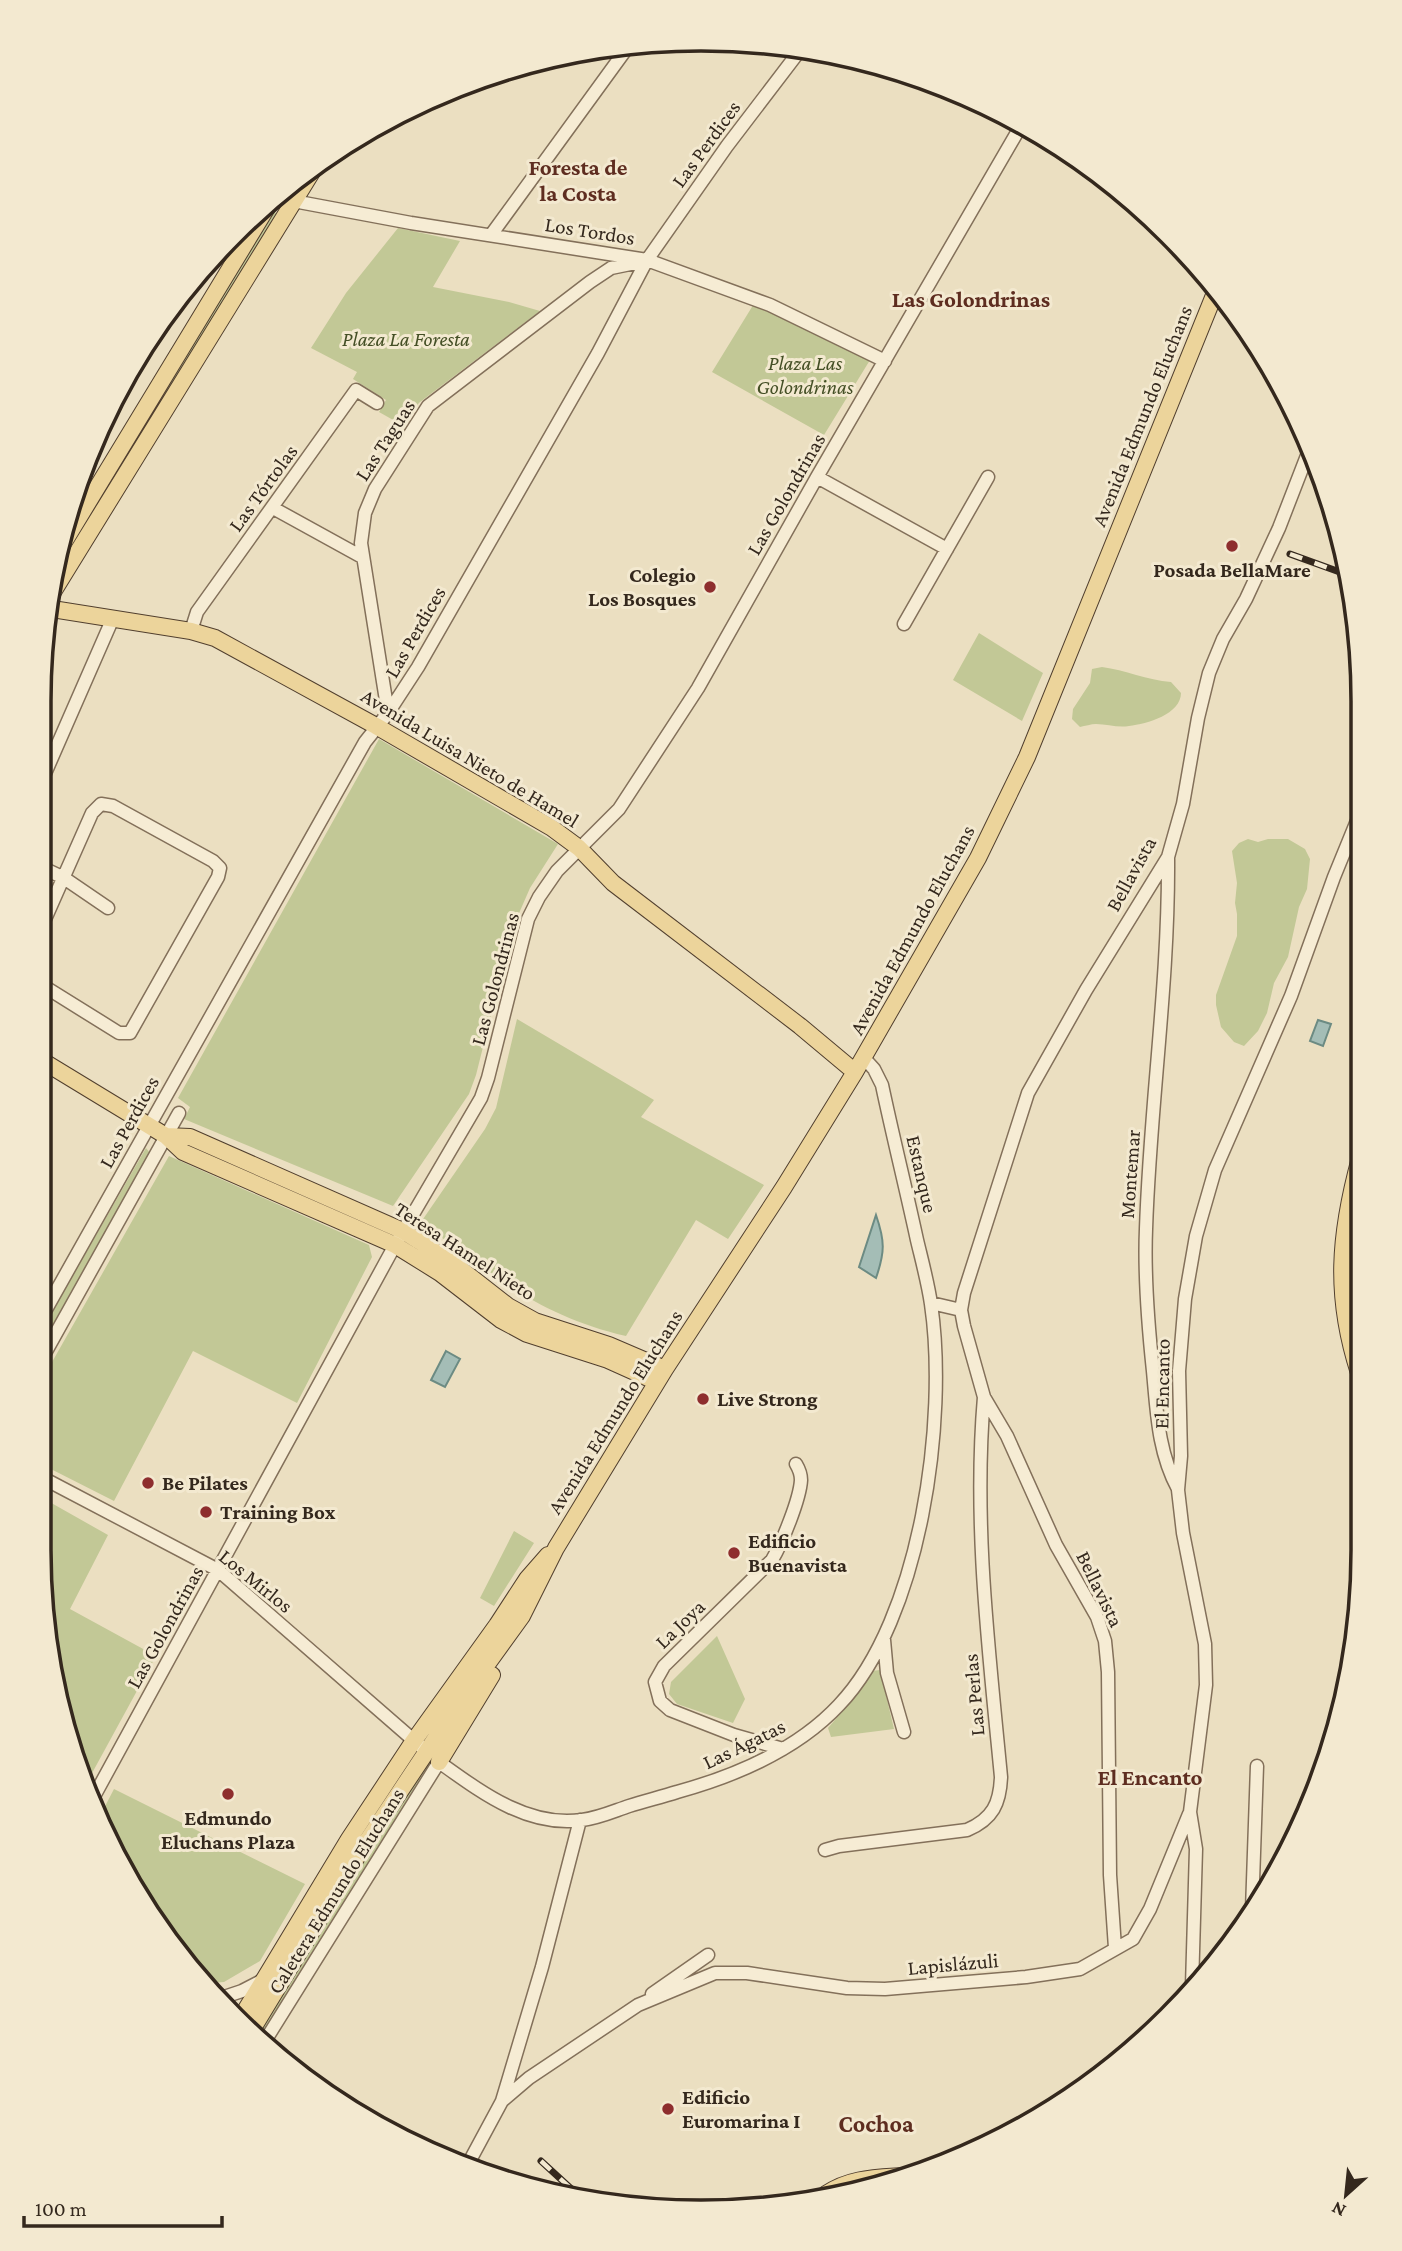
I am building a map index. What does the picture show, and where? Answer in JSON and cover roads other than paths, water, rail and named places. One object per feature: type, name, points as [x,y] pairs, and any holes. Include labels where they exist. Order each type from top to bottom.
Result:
[{"type":"main road","points":[[63,576],[302,187]]},
{"type":"main road","points":[[76,522],[253,229]]},
{"type":"main road","name":"Avenida Edmundo Eluchans","points":[[244,2013],[349,1839],[419,1746],[511,1633],[532,1600],[556,1548],[661,1375],[859,1065],[958,896],[1016,783],[1212,299]]},
{"type":"main road","name":"Avenida Luisa Nieto de Hamel","points":[[57,610],[191,631],[226,642],[376,726],[535,817],[579,848],[613,883],[800,1026],[859,1065]]},
{"type":"main road","name":"Teresa Hamel Nieto","points":[[51,1066],[166,1136],[183,1152],[399,1238],[440,1273],[514,1328],[542,1340],[661,1375]]},
{"type":"main road","points":[[1351,1197],[1343,1231],[1340,1277],[1345,1323],[1351,1344]]},
{"type":"main road","name":"Avenida Edmundo Eluchans","points":[[256,2024],[419,1746],[527,1579],[556,1548]]},
{"type":"main road","points":[[439,1762],[489,1680],[511,1633]]},
{"type":"main road","points":[[849,2183],[870,2178]]},
{"type":"street","points":[[491,235],[622,55]]},
{"type":"street","name":"Las Perdices","points":[[51,1300],[337,790],[376,726],[388,713],[418,667],[598,353],[647,260],[727,146],[795,57]]},
{"type":"street","name":"Las Golondrinas","points":[[97,1791],[399,1238],[476,1108],[485,1088],[533,908],[557,871],[619,809],[664,743],[1017,133]]},
{"type":"street","name":"Los Tordos","points":[[286,200],[647,260],[770,305],[885,361]]},
{"type":"street","name":"Las Taguas","points":[[388,713],[362,557],[362,528],[369,501],[381,477],[428,406],[611,268],[647,260]]},
{"type":"street","name":"Las Tórtolas","points":[[191,631],[197,612],[356,390],[377,403]]},
{"type":"street","name":"Bellavista","points":[[1115,1948],[1110,1875],[1108,1672],[1105,1641],[1097,1617],[1056,1545],[1007,1436],[984,1397],[961,1310],[964,1293],[1028,1093],[1086,990],[1168,857],[1183,804],[1209,673],[1223,639],[1246,599],[1279,528],[1305,460]]},
{"type":"street","points":[[817,477],[947,549]]},
{"type":"street","points":[[904,624],[988,477]]},
{"type":"street","points":[[272,508],[362,557]]},
{"type":"street","points":[[51,760],[113,618]]},
{"type":"street","points":[[51,906],[92,813],[101,804],[113,806],[213,861],[220,868],[218,877],[130,1033],[119,1033],[51,991]]},
{"type":"street","name":"El Encanto","points":[[1192,1976],[1196,1850],[1190,1812],[1206,1685],[1205,1644],[1183,1533],[1178,1490],[1181,1457],[1179,1371],[1185,1299],[1196,1236],[1215,1170],[1291,996],[1351,835]]},
{"type":"street","name":"Montemar","points":[[1168,857],[1168,913],[1146,1241],[1147,1316],[1160,1446],[1168,1472],[1178,1490]]},
{"type":"street","points":[[51,872],[108,908]]},
{"type":"street","name":"Estanque","points":[[859,1065],[874,1069],[882,1085],[931,1303]]},
{"type":"street","name":"Las Perdices","points":[[51,1342],[179,1113]]},
{"type":"street","points":[[931,1303],[961,1310]]},
{"type":"street","name":"Las Ágatas","points":[[439,1762],[515,1811],[550,1821],[580,1821],[716,1781],[783,1749],[807,1733],[838,1706],[864,1675],[883,1639],[897,1605],[917,1535],[930,1462],[935,1396],[931,1303]]},
{"type":"street","name":"Las Perlas","points":[[825,1850],[967,1830],[991,1813],[1000,1795],[1001,1777],[988,1640],[980,1503],[984,1397]]},
{"type":"street","name":"La Joya","points":[[783,1749],[734,1735],[670,1710],[660,1701],[655,1682],[664,1666],[772,1559],[781,1543],[799,1488],[801,1476],[796,1464]]},
{"type":"street","name":"Los Mirlos","points":[[51,1482],[218,1570],[419,1746]]},
{"type":"street","name":"Las Ágatas","points":[[883,1639],[887,1673],[904,1732]]},
{"type":"street","name":"Caletera Edmundo Eluchans","points":[[268,2036],[439,1762]]},
{"type":"street","points":[[1253,1894],[1257,1766]]},
{"type":"street","name":"Lapislázuli","points":[[638,2005],[708,1975],[726,1971],[847,1988],[885,1989],[1055,1974],[1080,1969],[1132,1939],[1141,1927],[1190,1812]]},
{"type":"street","points":[[471,2158],[502,2101],[542,1967],[580,1821]]},
{"type":"street","name":"Lapislázuli","points":[[502,2101],[529,2078],[708,1955]]},
{"type":"street","points":[[228,1996],[242,1992],[263,1980]]},
{"type":"water","points":[[1318,1020],[1331,1024],[1323,1046],[1310,1041]]},
{"type":"water","points":[[876,1215],[883,1246],[876,1278],[859,1267]]},
{"type":"water","points":[[446,1351],[460,1359],[445,1387],[431,1380]]},
{"type":"railway","points":[[1290,554],[1338,572]]},
{"type":"railway","points":[[541,2161],[569,2187]]},
{"type":"place","name":"Posada BellaMare","points":[[1232,546]]},
{"type":"place","name":"Colegio Los Bosques","points":[[710,587]]},
{"type":"place","name":"Live Strong","points":[[703,1399]]},
{"type":"place","name":"Be Pilates","points":[[148,1483]]},
{"type":"place","name":"Training Box","points":[[206,1512]]},
{"type":"place","name":"Edificio Buenavista","points":[[734,1553]]},
{"type":"place","name":"Edmundo Eluchans Plaza","points":[[228,1794]]},
{"type":"place","name":"Edificio Euromarina I","points":[[668,2109]]},
{"type":"district","name":"Foresta de la Costa","points":[[578,180]]},
{"type":"district","name":"Las Golondrinas","points":[[971,299]]},
{"type":"district","name":"El Encanto","points":[[1150,1777]]},
{"type":"district","name":"Cochoa","points":[[876,2123]]},
{"type":"park label","name":"Plaza La Foresta","points":[[406,339]]},
{"type":"park label","name":"Plaza Las Golondrinas","points":[[805,375]]}]
